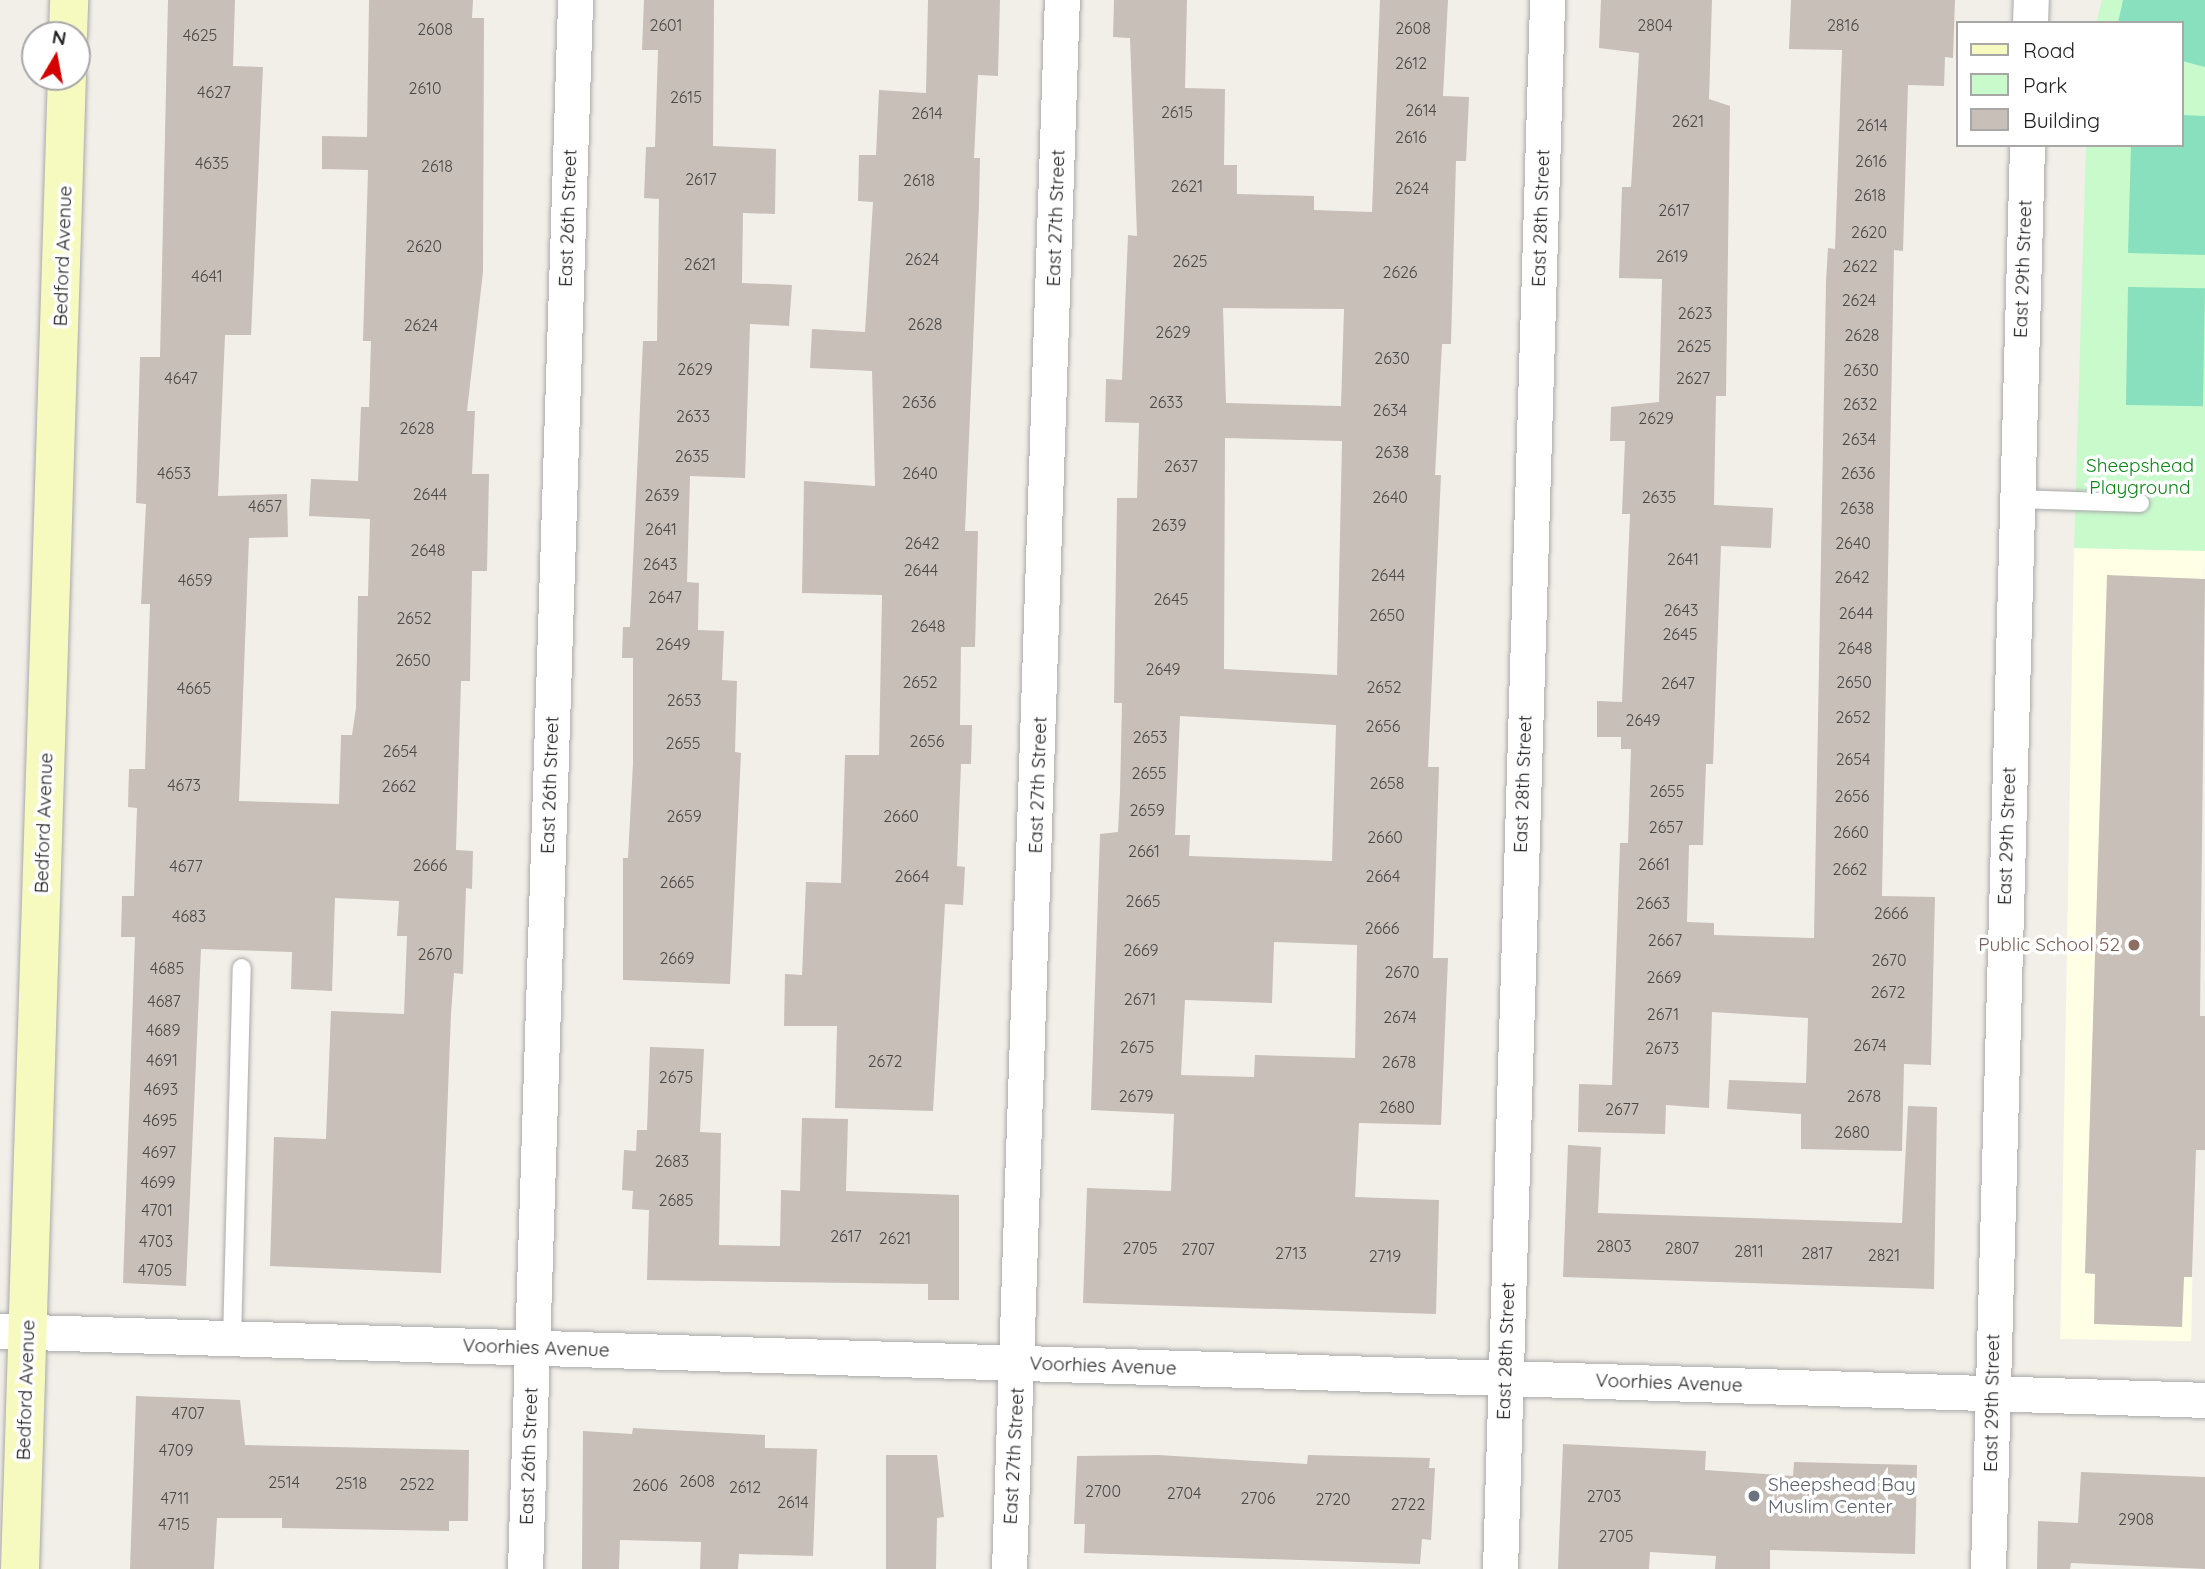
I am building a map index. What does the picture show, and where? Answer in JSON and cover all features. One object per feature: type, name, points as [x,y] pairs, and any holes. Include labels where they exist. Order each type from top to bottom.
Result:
[{"type":"main road","points":[[68,21],[69,0]]},
{"type":"main road","name":"Bedford Avenue","points":[[20,1569],[14,1332],[66,91]]},
{"type":"street","name":"East 26th Street","points":[[525,1569],[575,0]]},
{"type":"street","name":"East 27th Street","points":[[1009,1569],[1019,1363],[1062,0]]},
{"type":"street","name":"East 28th Street","points":[[1500,1569],[1547,0]]},
{"type":"street","points":[[2030,21],[2031,0]]},
{"type":"street","name":"East 29th Street","points":[[1988,1569],[2026,147]]},
{"type":"street","name":"Voorhies Avenue","points":[[14,1332],[2205,1400]]},
{"type":"lane","points":[[2017,499],[2140,503]]},
{"type":"lane","points":[[233,1339],[242,968]]},
{"type":"shaded area","name":"Public School 52","points":[[2074,548],[2205,550],[2191,1341],[2060,1339]]},
{"type":"green space","name":"Sheepshead Playground","points":[[2102,0],[2205,0],[2205,551],[2074,548],[2086,147],[2184,147],[2184,21],[2097,21]]},
{"type":"green space","points":[[2123,0],[2205,0],[2205,67],[2184,62],[2184,21],[2118,21]]},
{"type":"green space","points":[[2184,115],[2205,116],[2205,255],[2128,253],[2131,147],[2184,147]]},
{"type":"green space","points":[[2128,287],[2205,288],[2203,406],[2126,405]]},
{"type":"building","points":[[168,0],[235,0],[233,66],[263,67],[251,335],[225,335],[218,496],[287,494],[288,537],[249,538],[239,801],[339,804],[341,735],[352,735],[356,708],[358,596],[368,596],[370,519],[309,516],[311,479],[358,481],[361,407],[369,407],[371,341],[363,341],[368,170],[322,169],[322,136],[367,137],[369,0],[473,0],[472,18],[484,18],[483,272],[467,411],[475,411],[472,474],[489,474],[487,571],[472,571],[470,681],[461,681],[456,850],[473,851],[472,889],[466,888],[463,974],[454,973],[441,1273],[270,1266],[274,1137],[326,1139],[331,1011],[404,1014],[407,936],[397,936],[399,901],[335,898],[332,991],[291,989],[292,952],[201,949],[186,1286],[123,1283],[135,937],[121,937],[122,896],[134,896],[137,808],[128,807],[129,769],[145,769],[150,604],[141,604],[146,504],[136,503],[140,357],[160,357]]},
{"type":"building","points":[[644,0],[714,0],[713,146],[776,149],[775,214],[743,213],[742,283],[792,285],[789,326],[750,324],[745,478],[690,476],[687,582],[699,583],[698,630],[724,631],[722,680],[737,681],[735,752],[741,753],[730,984],[623,980],[623,858],[628,858],[633,763],[633,658],[622,658],[623,627],[630,627],[643,341],[657,341],[659,199],[644,198],[646,147],[655,147],[658,50],[642,50]]},
{"type":"building","points":[[928,0],[1000,0],[998,76],[978,75],[974,158],[980,158],[979,205],[965,531],[978,531],[975,647],[961,647],[960,725],[972,725],[971,764],[961,764],[957,866],[965,867],[963,905],[945,904],[933,1111],[835,1108],[837,1026],[784,1026],[785,974],[802,975],[806,882],[841,883],[845,755],[879,755],[882,595],[802,593],[804,481],[875,486],[872,371],[810,368],[812,329],[865,332],[873,202],[858,201],[859,155],[876,155],[879,90],[926,93]]},
{"type":"building","points":[[1114,0],[1187,0],[1185,88],[1225,89],[1224,165],[1237,165],[1237,194],[1314,196],[1314,210],[1372,212],[1380,0],[1448,0],[1443,96],[1469,97],[1466,161],[1456,161],[1451,344],[1442,344],[1435,475],[1441,475],[1428,767],[1439,767],[1433,958],[1448,958],[1441,1125],[1359,1123],[1355,1197],[1439,1200],[1436,1314],[1083,1303],[1087,1188],[1171,1191],[1174,1114],[1091,1110],[1100,834],[1118,832],[1120,792],[1122,703],[1114,703],[1117,498],[1137,498],[1139,423],[1105,422],[1106,379],[1122,380],[1128,235],[1137,236],[1130,38],[1113,37]],"holes":[[[1223,308],[1344,309],[1341,406],[1226,403]],[[1225,438],[1342,441],[1337,675],[1224,669]],[[1180,716],[1336,725],[1332,861],[1189,856],[1190,835],[1175,835]],[[1274,942],[1357,945],[1355,1058],[1255,1055],[1254,1077],[1181,1075],[1185,1000],[1272,1003]]]},
{"type":"building","points":[[1601,0],[1712,0],[1709,99],[1730,106],[1726,396],[1716,396],[1714,505],[1773,508],[1771,548],[1721,546],[1713,764],[1706,764],[1703,845],[1689,845],[1687,922],[1714,923],[1714,935],[1814,938],[1826,282],[1828,248],[1835,249],[1842,50],[1789,49],[1791,0],[1955,0],[1953,58],[1945,57],[1944,86],[1908,85],[1903,251],[1894,250],[1882,896],[1935,897],[1931,1065],[1904,1064],[1902,1151],[1801,1149],[1801,1114],[1727,1109],[1729,1080],[1806,1083],[1808,1018],[1712,1012],[1709,1108],[1666,1105],[1665,1134],[1578,1132],[1579,1084],[1612,1085],[1620,843],[1628,843],[1631,749],[1621,749],[1621,737],[1597,737],[1597,701],[1622,702],[1630,514],[1622,514],[1625,441],[1610,441],[1611,407],[1659,402],[1662,279],[1619,278],[1622,187],[1631,187],[1639,53],[1599,48]]},
{"type":"building","name":"Public School 52","points":[[2107,575],[2205,579],[2200,1016],[2205,1016],[2205,1150],[2196,1150],[2192,1277],[2184,1277],[2182,1327],[2094,1324],[2095,1274],[2085,1273]]},
{"type":"building","points":[[650,1047],[704,1049],[700,1132],[721,1133],[719,1245],[780,1246],[781,1190],[800,1191],[802,1118],[848,1119],[846,1191],[959,1195],[959,1300],[928,1300],[928,1284],[647,1280],[649,1210],[632,1209],[633,1191],[622,1190],[624,1150],[636,1151],[637,1130],[647,1130]]},
{"type":"building","points":[[1908,1106],[1937,1107],[1934,1289],[1563,1277],[1568,1145],[1601,1147],[1598,1213],[1902,1223]]},
{"type":"building","points":[[136,1396],[240,1400],[245,1445],[469,1450],[468,1521],[449,1521],[449,1531],[282,1528],[282,1518],[217,1518],[214,1569],[130,1569]]},
{"type":"building","points":[[633,1428],[765,1435],[765,1448],[817,1449],[813,1556],[739,1554],[738,1569],[700,1569],[701,1542],[620,1540],[619,1569],[582,1569],[583,1431],[632,1434]]},
{"type":"building","points":[[1563,1444],[1706,1451],[1705,1470],[1793,1476],[1794,1462],[1917,1465],[1915,1554],[1770,1550],[1770,1569],[1715,1569],[1716,1556],[1650,1552],[1649,1569],[1558,1569]]},
{"type":"building","points":[[886,1455],[937,1455],[944,1517],[937,1518],[936,1569],[886,1569]]},
{"type":"building","points":[[1158,1455],[1307,1464],[1308,1455],[1430,1458],[1429,1468],[1435,1468],[1431,1540],[1422,1539],[1420,1564],[1084,1553],[1085,1524],[1074,1524],[1077,1456]]},
{"type":"building","points":[[2081,1472],[2205,1477],[2205,1569],[2071,1563],[2070,1569],[2037,1569],[2038,1521],[2078,1523]]},
{"type":"place","name":"Public School 52","points":[[2134,945]]},
{"type":"place","name":"Sheepshead Bay Muslim Center","points":[[1754,1496]]}]
